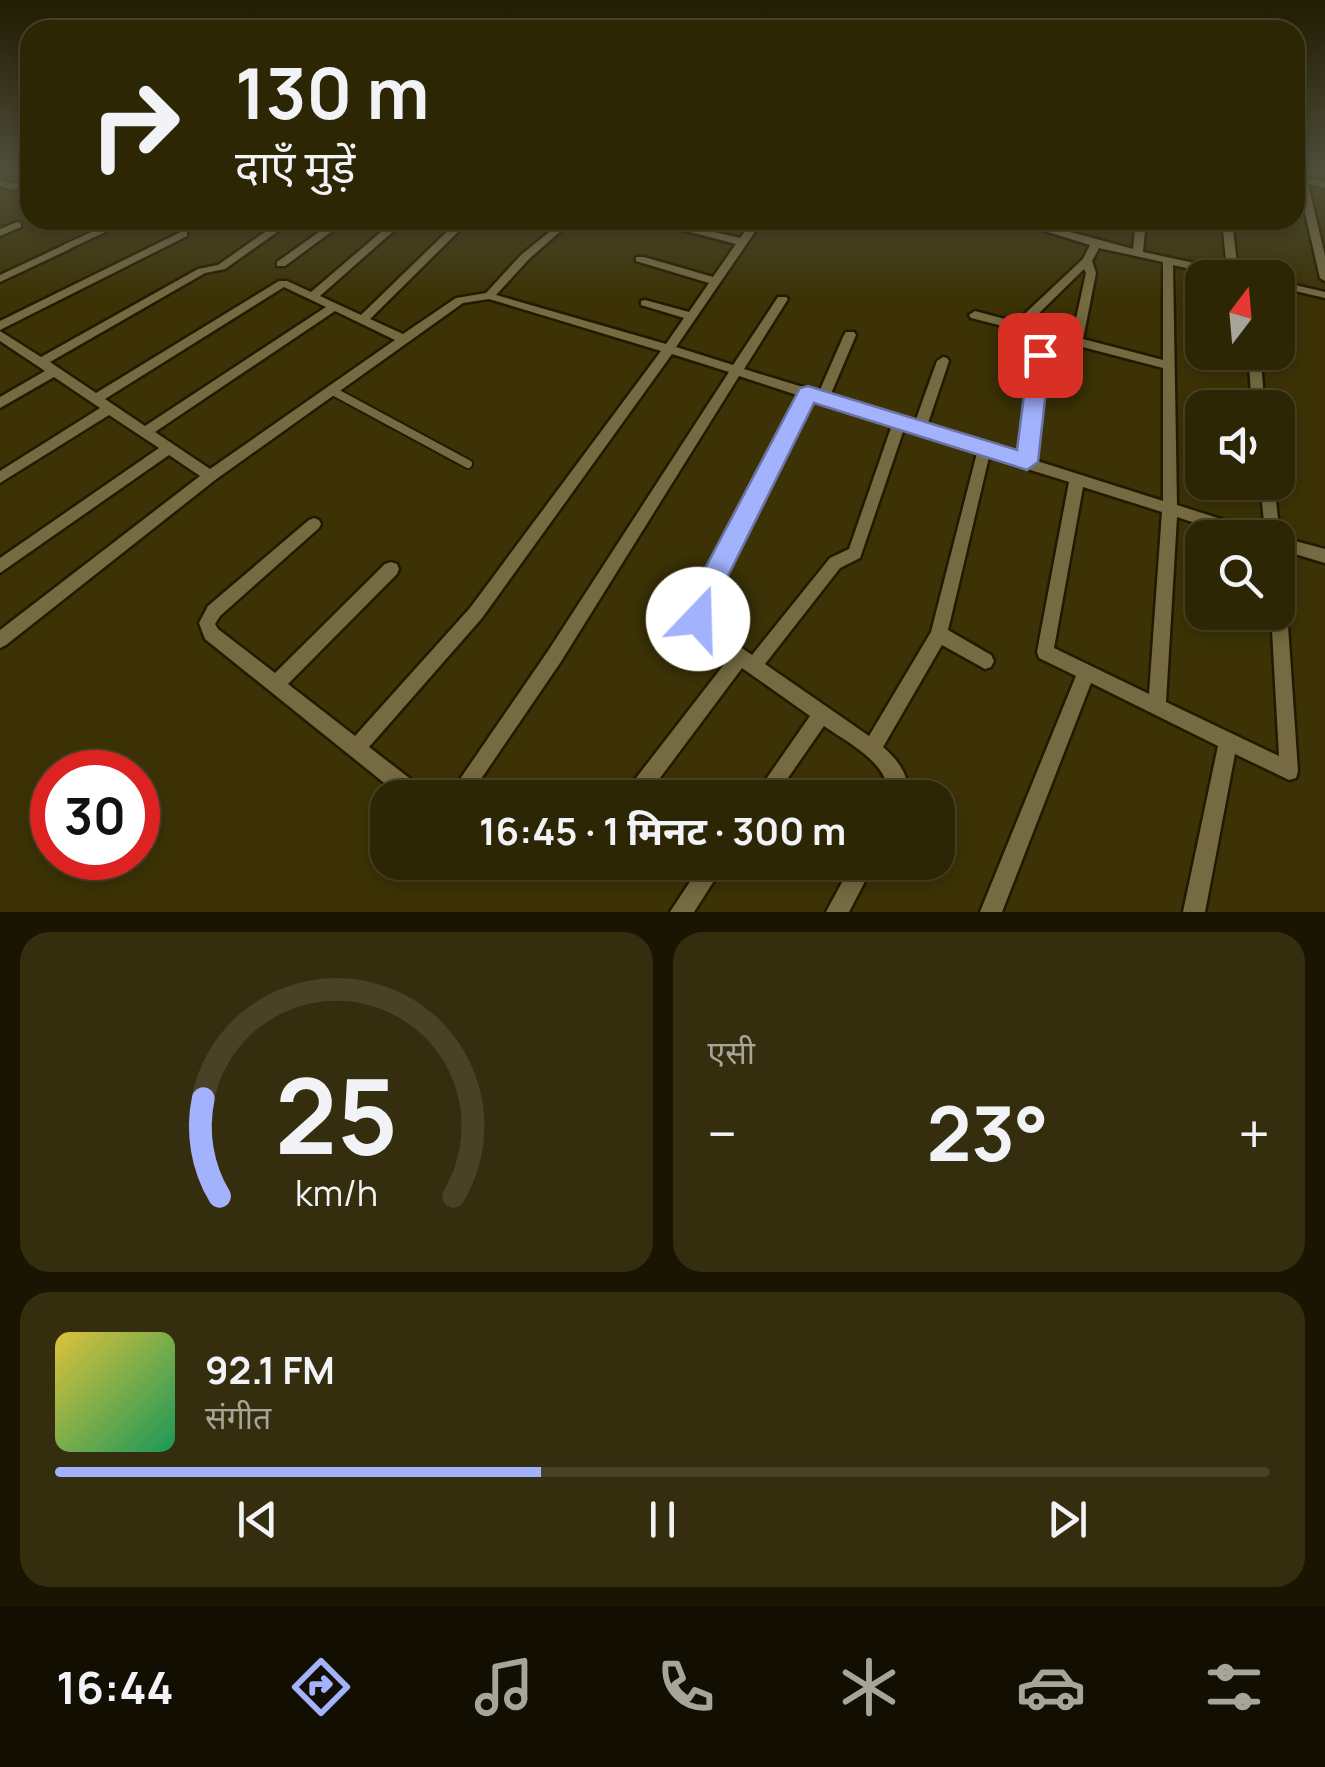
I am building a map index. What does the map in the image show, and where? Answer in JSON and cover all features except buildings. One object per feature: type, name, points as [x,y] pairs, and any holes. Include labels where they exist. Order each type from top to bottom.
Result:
[{"type":"street","points":[[1308,214],[1325,278]]},
{"type":"street","points":[[0,234],[17,226]]},
{"type":"street","points":[[41,362],[202,271],[221,267],[275,230]]},
{"type":"street","points":[[281,264],[328,230]]},
{"type":"street","points":[[313,296],[389,230]]},
{"type":"street","points":[[362,320],[455,230]]},
{"type":"street","points":[[489,296],[556,230]]},
{"type":"street","points":[[702,230],[742,242]]},
{"type":"street","points":[[356,748],[476,612],[669,349],[751,230]]},
{"type":"street","points":[[1058,230],[1096,244],[1185,263]]},
{"type":"street","points":[[1138,252],[1140,230]]},
{"type":"street","points":[[1228,230],[1231,260]]},
{"type":"street","points":[[183,234],[1,335],[210,476]]},
{"type":"street","points":[[1019,326],[1087,261],[1096,244]]},
{"type":"street","points":[[0,279],[66,247]]},
{"type":"street","points":[[640,258],[713,281]]},
{"type":"street","points":[[1157,708],[1170,506],[1168,259]]},
{"type":"street","points":[[1076,341],[1091,272],[1087,261]]},
{"type":"street","points":[[96,399],[279,285],[288,284],[402,338]]},
{"type":"street","points":[[1295,288],[1325,295]]},
{"type":"street","points":[[0,640],[210,476],[402,338],[460,300],[489,296],[1210,520]]},
{"type":"street","points":[[469,780],[554,657],[782,299]]},
{"type":"street","points":[[645,303],[690,316]]},
{"type":"street","points":[[145,432],[334,306]]},
{"type":"street","points":[[975,314],[1166,365]]},
{"type":"street","points":[[1027,462],[1043,332]]},
{"type":"street","points":[[850,335],[698,610],[704,631],[872,749],[892,768],[897,780]]},
{"type":"street","points":[[919,429],[943,360]]},
{"type":"street","points":[[0,403],[54,372]]},
{"type":"street","points":[[0,478],[110,408]]},
{"type":"street","points":[[648,780],[746,661],[835,563],[855,554],[898,423]]},
{"type":"street","points":[[0,566],[169,448]]},
{"type":"street","points":[[872,749],[939,634],[984,450]]},
{"type":"street","points":[[1077,478],[1044,652],[1289,771],[1280,630]]},
{"type":"street","points":[[314,524],[214,611],[206,624],[211,634],[396,780]]},
{"type":"street","points":[[1295,546],[1325,556]]},
{"type":"street","points":[[276,684],[391,569]]},
{"type":"street","points":[[939,634],[985,661]]},
{"type":"street","points":[[991,912],[1086,672]]},
{"type":"street","points":[[775,780],[822,714]]},
{"type":"street","points":[[1194,912],[1228,742]]},
{"type":"street","points":[[681,912],[703,880]]},
{"type":"street","points":[[837,912],[855,880]]},
{"type":"lane","points":[[66,247],[103,230]]},
{"type":"lane","points":[[330,390],[468,464]]},
{"type":"route","points":[[698,619],[704,597],[808,393],[1027,462],[1040,355]]}]
